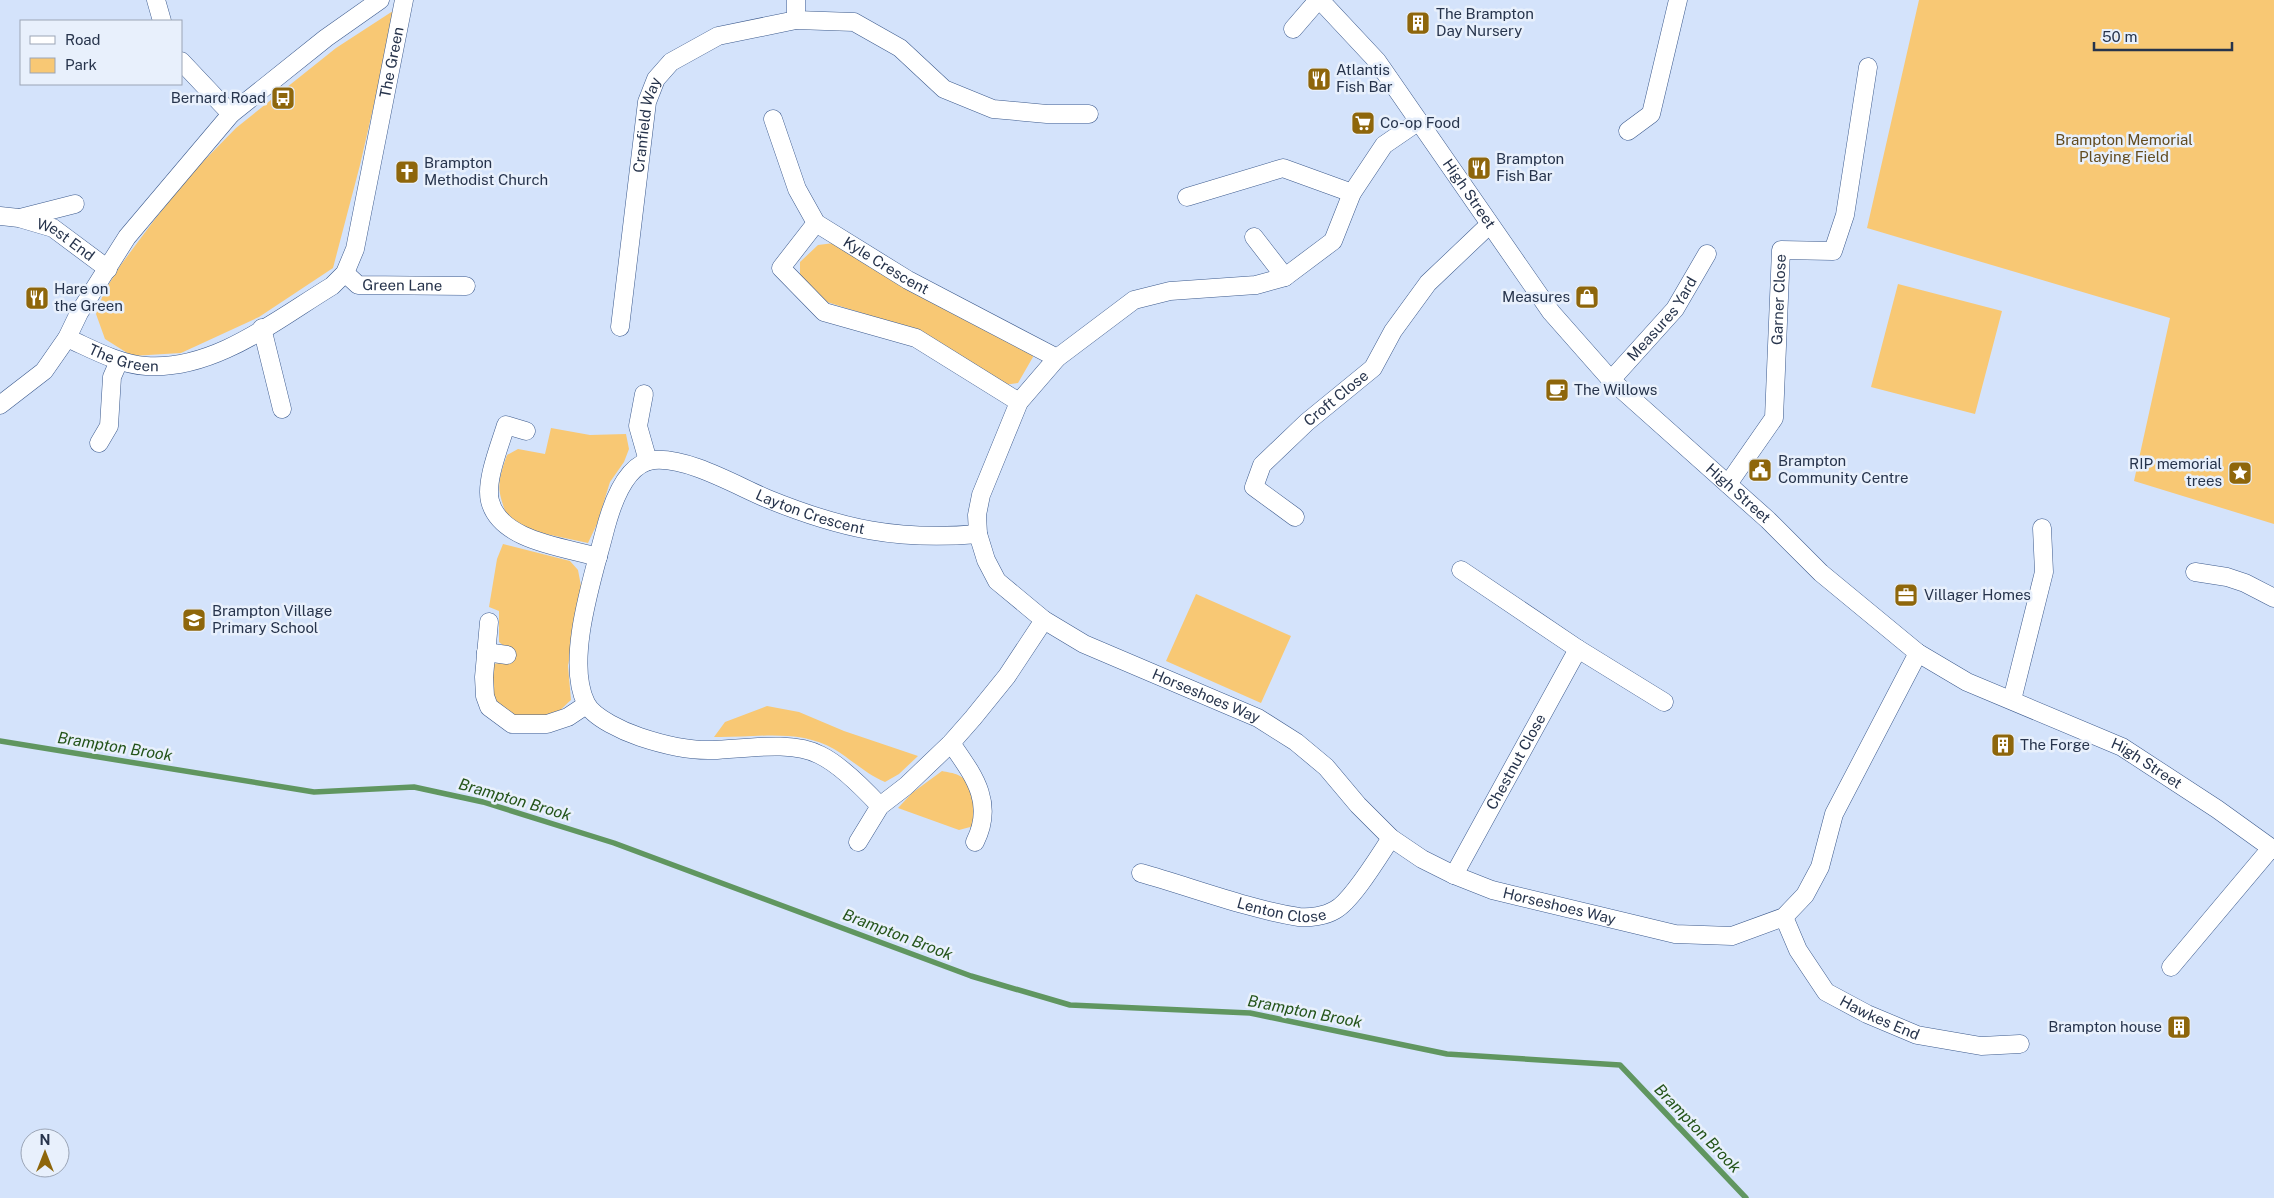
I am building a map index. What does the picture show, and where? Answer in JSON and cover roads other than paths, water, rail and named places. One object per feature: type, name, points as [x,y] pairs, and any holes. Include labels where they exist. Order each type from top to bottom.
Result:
[{"type":"street","points":[[156,0],[162,20]]},
{"type":"street","name":"The Green","points":[[380,0],[326,38],[231,114],[126,237],[108,269],[78,313],[67,338],[119,361],[145,366],[187,364],[233,347],[332,286],[346,273],[355,249],[404,0]]},
{"type":"street","points":[[796,0],[796,20]]},
{"type":"street","points":[[1292,29],[1319,0]]},
{"type":"street","name":"High Street","points":[[1319,0],[1377,61],[1551,312],[1611,380],[1768,520],[1821,573],[1918,652],[1967,682],[2122,747],[2217,809],[2272,849]]},
{"type":"street","points":[[1628,131],[1651,114],[1678,0]]},
{"type":"street","name":"Cranfield Way","points":[[620,327],[647,102],[656,79],[671,62],[718,36],[796,20],[854,22],[900,48],[944,89],[992,109],[1047,114],[1089,114]]},
{"type":"street","points":[[182,62],[231,114]]},
{"type":"street","name":"Garner Close","points":[[1728,484],[1774,418],[1781,250],[1834,251],[1845,215],[1868,67]]},
{"type":"street","name":"Kyle Crescent","points":[[773,119],[797,188],[816,223],[908,280],[1057,358]]},
{"type":"street","name":"Horseshoes Way","points":[[1419,121],[1384,145],[1352,194],[1333,241],[1285,277],[1256,285],[1170,291],[1134,300],[1057,358],[1019,402],[981,495],[977,515],[978,534],[986,560],[997,581],[1044,620],[1084,644],[1258,718],[1296,742],[1326,767],[1358,805],[1391,838],[1422,859],[1454,875],[1492,890],[1674,934],[1732,936],[1784,918],[1805,896],[1820,867],[1834,814],[1918,652]]},
{"type":"street","points":[[1187,197],[1283,168],[1352,194]]},
{"type":"street","name":"West End","points":[[19,218],[75,204]]},
{"type":"street","name":"West End","points":[[0,216],[19,218],[53,228],[108,269]]},
{"type":"street","points":[[816,223],[781,268],[824,312],[916,338],[1019,402]]},
{"type":"street","name":"Croft Close","points":[[1295,517],[1254,487],[1262,465],[1308,422],[1373,368],[1393,331],[1428,283],[1489,225]]},
{"type":"street","points":[[1254,237],[1285,277]]},
{"type":"street","name":"Measures Yard","points":[[1611,380],[1675,309],[1707,254]]},
{"type":"street","name":"Green Lane","points":[[346,273],[358,285],[466,286]]},
{"type":"street","points":[[262,328],[282,409]]},
{"type":"street","points":[[0,405],[44,372],[67,338]]},
{"type":"street","points":[[100,443],[109,426],[112,377],[119,361]]},
{"type":"street","points":[[644,394],[638,426],[648,461],[636,470],[622,485],[611,505],[579,637],[580,684],[586,705],[604,720],[630,734],[662,745],[702,750],[795,748],[820,754],[859,785],[880,806]]},
{"type":"street","points":[[526,431],[506,425],[491,476],[490,500],[497,517],[517,534],[598,556]]},
{"type":"street","name":"Layton Crescent","points":[[648,461],[671,462],[700,469],[768,499],[816,517],[856,529],[905,536],[946,537],[978,534]]},
{"type":"street","points":[[2012,700],[2044,572],[2042,528]]},
{"type":"street","points":[[1461,570],[1578,649],[1664,702]]},
{"type":"street","points":[[2195,572],[2227,577],[2245,583],[2268,596]]},
{"type":"street","points":[[858,842],[880,806],[906,786],[951,743],[1006,676],[1044,620]]},
{"type":"street","points":[[489,622],[484,677],[485,696],[489,707],[512,724],[547,724],[568,716],[586,705]]},
{"type":"street","name":"Chestnut Close","points":[[1454,875],[1578,649]]},
{"type":"street","points":[[486,652],[507,655]]},
{"type":"street","points":[[951,743],[978,783],[983,806],[982,828],[975,842]]},
{"type":"street","name":"Lenton Close","points":[[1141,873],[1271,910],[1300,917],[1319,916],[1337,910],[1391,838]]},
{"type":"street","points":[[2171,966],[2272,849]]},
{"type":"street","name":"Hawkes End","points":[[1784,918],[1798,950],[1826,992],[1867,1014],[1917,1035],[1981,1046],[2020,1044]]},
{"type":"waterway","name":"Brampton Brook","points":[[0,741],[314,792],[414,787],[483,802],[614,843],[971,976],[1070,1005],[1250,1013],[1447,1054],[1620,1065],[1746,1198]]},
{"type":"place","name":"The Brampton Day Nursery","points":[[1418,23]]},
{"type":"place","name":"Atlantis Fish Bar","points":[[1319,79]]},
{"type":"place","name":"Bernard Road","points":[[283,98]]},
{"type":"place","name":"Co-op Food","points":[[1363,123]]},
{"type":"place","name":"Brampton Fish Bar","points":[[1479,168]]},
{"type":"place","name":"Brampton Methodist Church","points":[[407,172]]},
{"type":"place","name":"Measures","points":[[1587,297]]},
{"type":"place","name":"Hare on the Green","points":[[37,298]]},
{"type":"place","name":"The Willows","points":[[1557,390]]},
{"type":"place","name":"Brampton Community Centre","points":[[1760,470]]},
{"type":"place","name":"RIP memorial trees","points":[[2240,473]]},
{"type":"place","name":"Villager Homes","points":[[1906,595]]},
{"type":"place","name":"Brampton Village Primary School","points":[[194,620]]},
{"type":"place","name":"The Forge","points":[[2003,745]]},
{"type":"place","name":"Brampton house","points":[[2179,1027]]},
{"type":"park label","name":"Brampton Memorial Playing Field","points":[[2124,148]]}]
